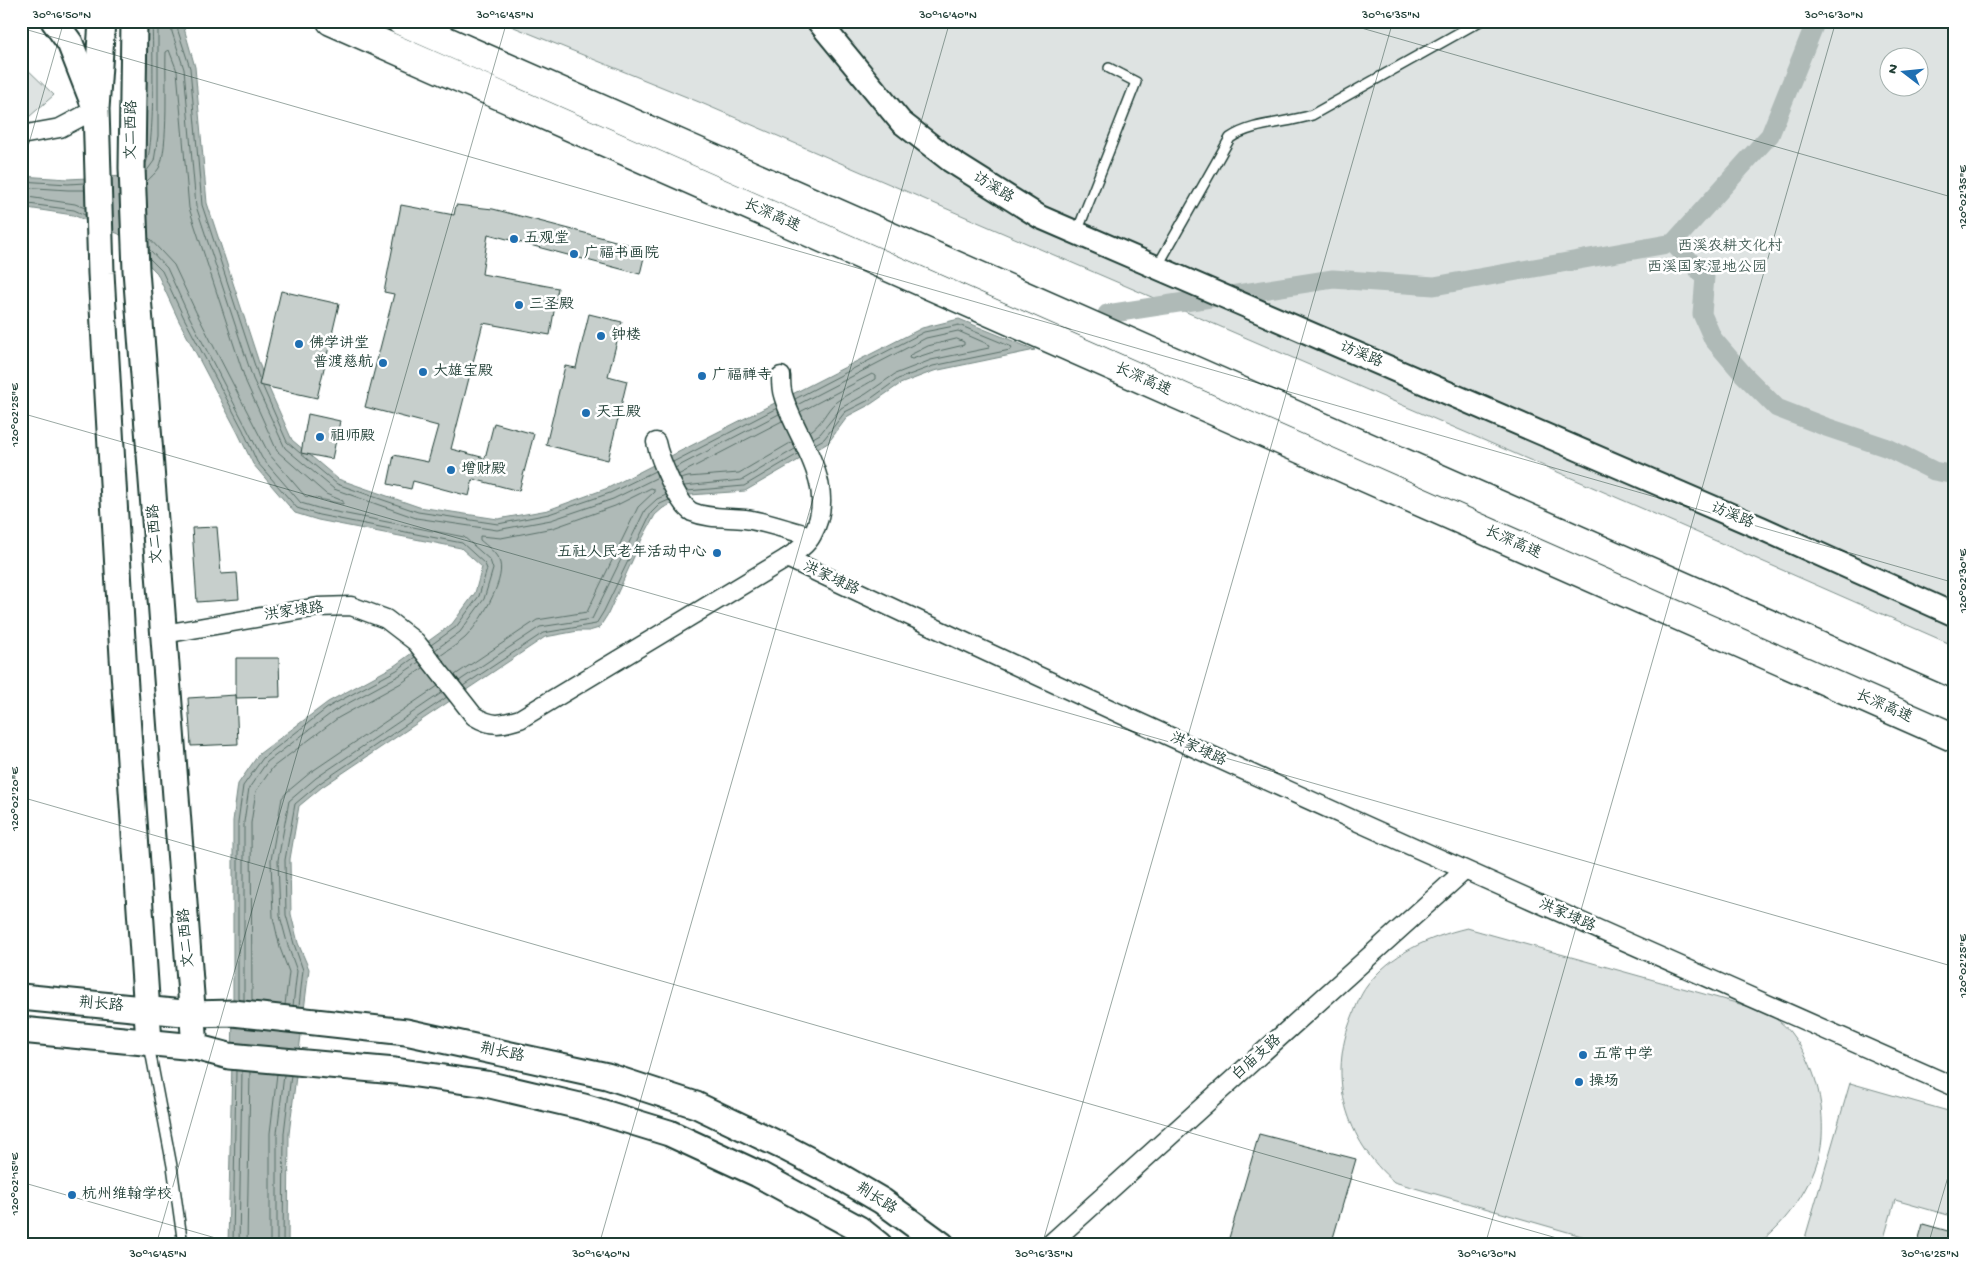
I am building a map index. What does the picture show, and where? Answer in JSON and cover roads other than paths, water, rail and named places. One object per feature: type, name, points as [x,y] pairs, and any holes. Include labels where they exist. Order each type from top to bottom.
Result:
[{"type":"highway","name":"长深高速","points":[[331,21],[1955,738]]},
{"type":"highway","name":"长深高速","points":[[401,21],[1955,706]]},
{"type":"main road","points":[[54,21],[70,43],[96,109]]},
{"type":"main road","points":[[102,21],[96,109],[100,273],[122,647],[149,1042]]},
{"type":"main road","name":"文二西路","points":[[134,21],[132,168],[136,270],[194,1014],[195,1047]]},
{"type":"main road","name":"荆长路","points":[[21,997],[194,1014],[233,1013],[406,1032],[607,1076],[696,1105],[834,1173],[882,1201],[942,1245]]},
{"type":"main road","points":[[21,1030],[195,1047],[230,1056],[395,1070],[486,1084],[584,1107],[669,1133],[758,1174],[859,1229],[879,1245]]},
{"type":"street","name":"访溪路","points":[[818,21],[901,122],[951,161],[1040,217],[1761,528],[1955,615]]},
{"type":"street","points":[[21,134],[60,128],[96,109]]},
{"type":"street","points":[[781,376],[783,394],[816,468],[820,493],[820,516],[811,536],[787,558]]},
{"type":"street","points":[[657,450],[683,504],[691,511],[719,519],[745,519],[811,536]]},
{"type":"street","name":"洪家埭路","points":[[164,634],[318,607],[351,606],[386,619],[416,642],[474,716],[485,723],[502,725],[520,719],[787,558],[999,659],[1464,871],[1955,1087]]},
{"type":"street","name":"白庙支路","points":[[1049,1245],[1464,871]]},
{"type":"lane","points":[[1157,268],[1230,138],[1243,130],[1312,115],[1480,21]]},
{"type":"lane","points":[[1077,232],[1136,82],[1109,68]]},
{"type":"lane","points":[[149,1042],[172,1166],[184,1245]]},
{"type":"water","points":[[147,21],[182,21],[195,67],[207,203],[263,375],[292,440],[338,479],[419,507],[498,519],[548,510],[608,488],[922,328],[959,319],[1035,350],[934,371],[900,384],[871,404],[848,416],[828,443],[745,491],[690,495],[663,508],[655,515],[642,539],[608,614],[599,628],[545,637],[322,787],[299,806],[290,859],[291,914],[298,943],[309,969],[289,1134],[288,1245],[228,1245],[233,1013],[233,821],[238,784],[259,754],[328,702],[394,666],[452,624],[475,593],[482,567],[461,548],[318,520],[295,513],[253,464],[179,321],[157,273],[119,234],[73,215],[21,207],[21,176],[68,179],[125,176],[143,158],[146,135]]},
{"type":"waterway","points":[[1107,314],[1333,279],[1434,286],[1673,243],[1770,135],[1816,21]]},
{"type":"waterway","points":[[1673,243],[1705,277],[1702,314],[1713,339],[1743,374],[1777,408],[1888,448],[1934,471],[1955,475]]},
{"type":"place","name":"五观堂","points":[[514,239]]},
{"type":"place","name":"广福书画院","points":[[574,254]]},
{"type":"place","name":"三圣殿","points":[[519,305]]},
{"type":"place","name":"钟楼","points":[[601,336]]},
{"type":"place","name":"佛学讲堂","points":[[299,344]]},
{"type":"place","name":"普渡慈航","points":[[383,363]]},
{"type":"place","name":"大雄宝殿","points":[[423,372]]},
{"type":"place","name":"广福禅寺","points":[[702,376]]},
{"type":"place","name":"天王殿","points":[[586,413]]},
{"type":"place","name":"祖师殿","points":[[320,437]]},
{"type":"place","name":"增财殿","points":[[451,470]]},
{"type":"place","name":"五社人民老年活动中心","points":[[717,553]]},
{"type":"place","name":"五常中学","points":[[1583,1055]]},
{"type":"place","name":"操场","points":[[1579,1082]]},
{"type":"place","name":"杭州维翰学校","points":[[72,1195]]},
{"type":"park label","name":"西溪农耕文化村","points":[[1730,247]]},
{"type":"park label","name":"西溪国家湿地公园","points":[[1707,268]]}]
